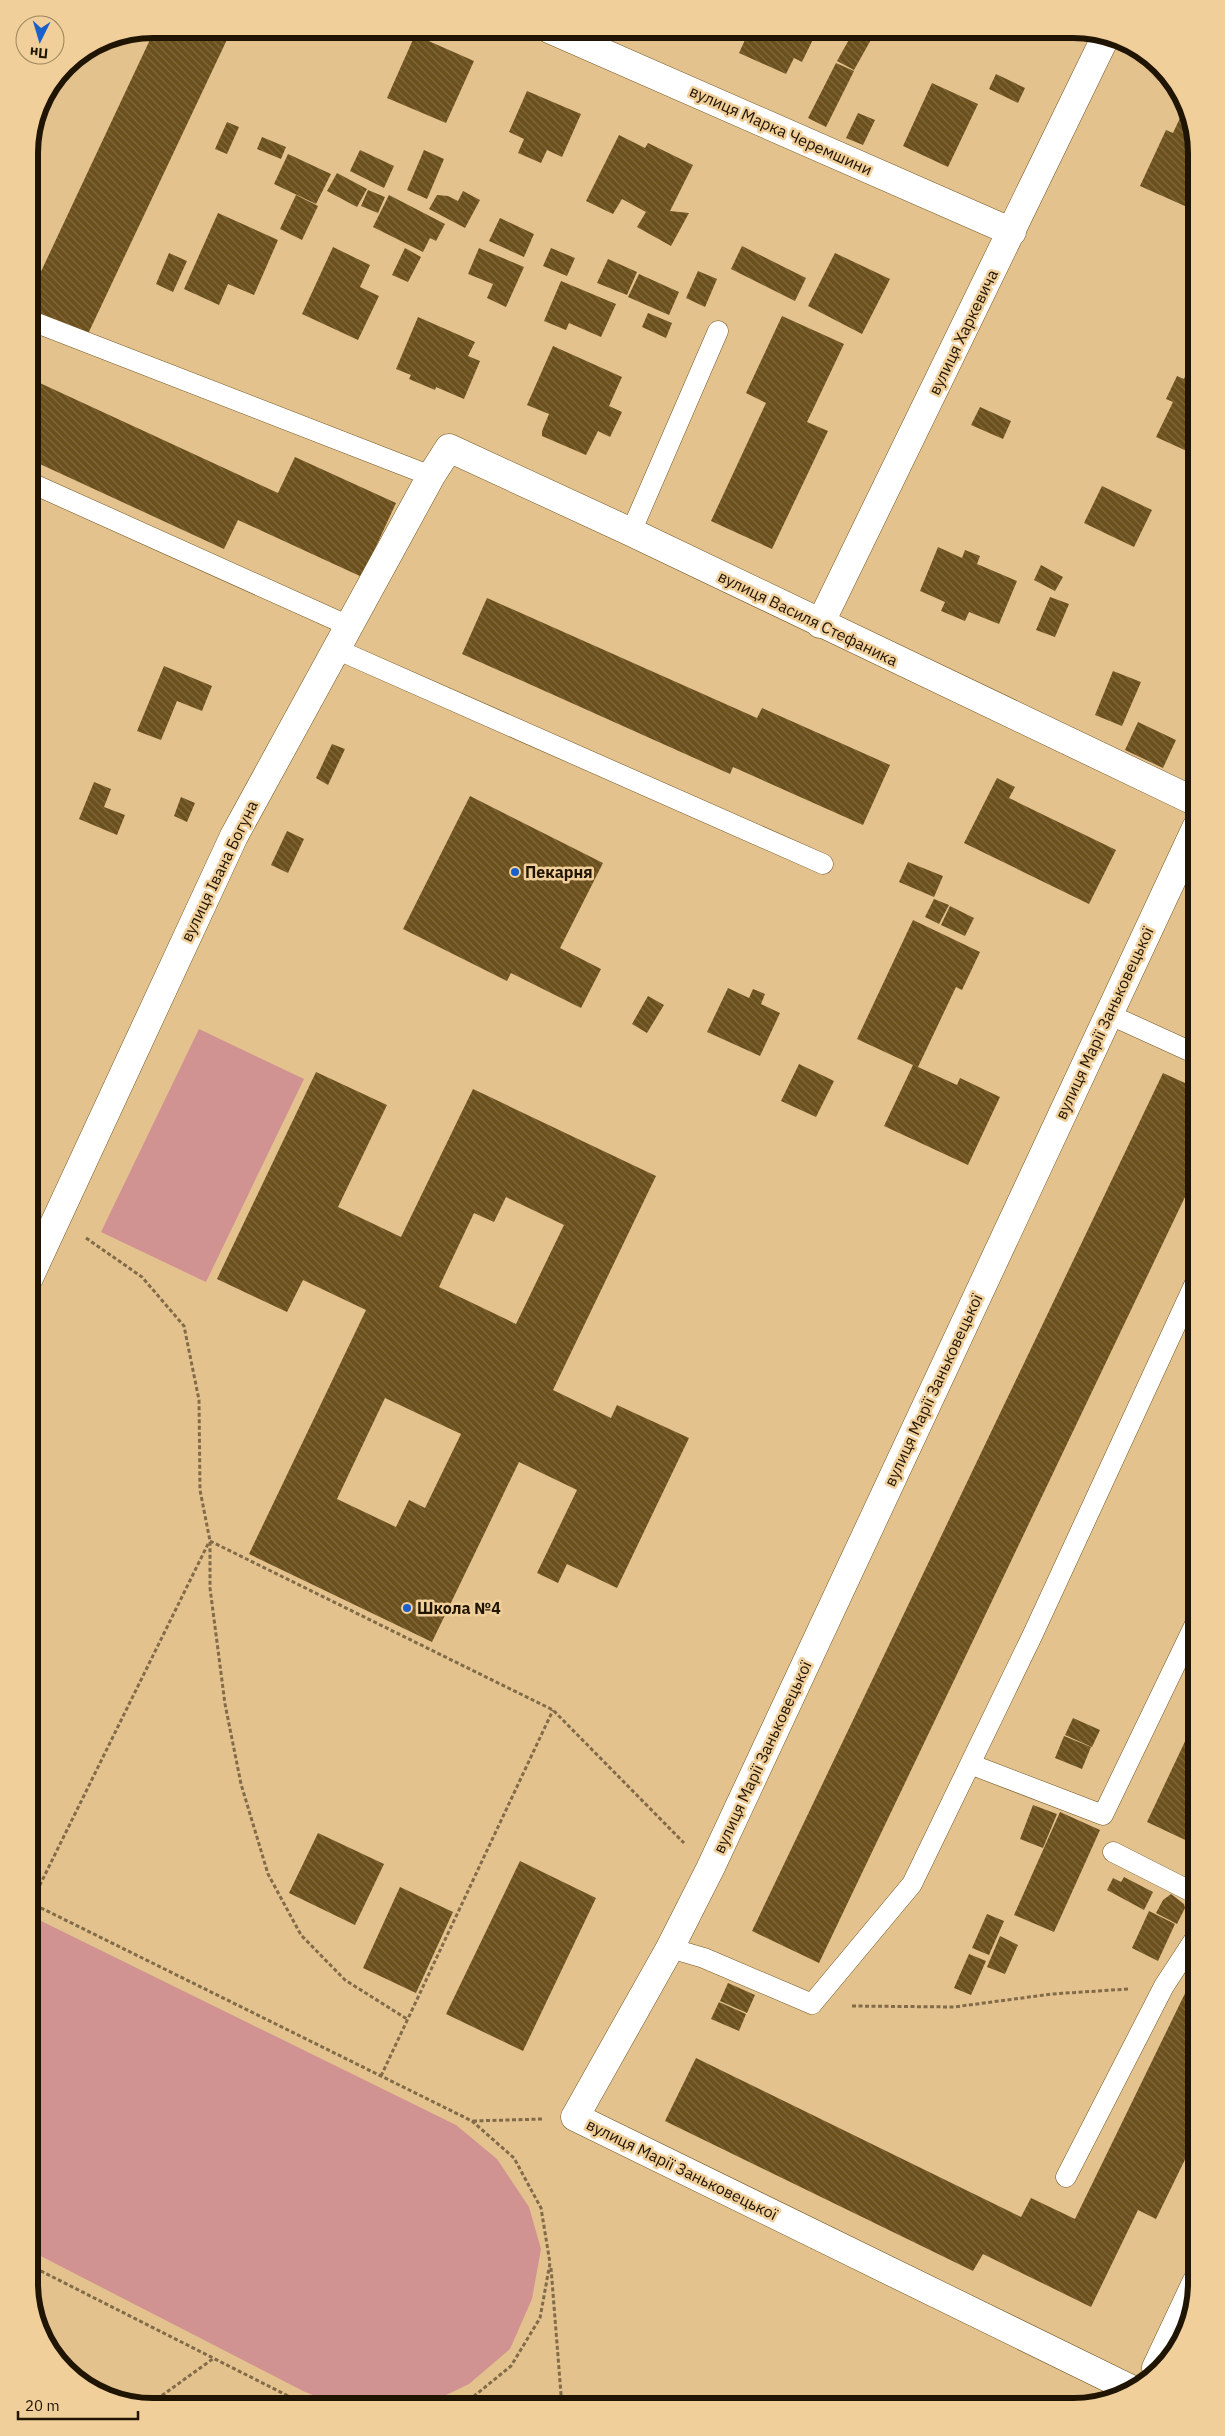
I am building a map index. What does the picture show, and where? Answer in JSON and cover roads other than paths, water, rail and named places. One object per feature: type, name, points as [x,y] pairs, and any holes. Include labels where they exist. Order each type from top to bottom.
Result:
[{"type":"street","name":"вулиця Марка Черемшини","points":[[570,38],[1012,232]]},
{"type":"street","name":"вулиця Харкевича","points":[[820,624],[1103,42]]},
{"type":"street","name":"вулиця Василя Стефаника","points":[[431,476],[448,448],[631,532],[820,624],[1188,798]]},
{"type":"street","name":"вулиця Івана Богуна","points":[[38,1258],[234,836],[431,476]]},
{"type":"street","name":"вулиця Марії Заньковецької","points":[[1125,2386],[575,2117],[670,1948],[710,1869],[1188,845]]},
{"type":"street","points":[[1162,2355],[1186,2305]]},
{"type":"lane","points":[[38,323],[431,476]]},
{"type":"lane","points":[[631,532],[718,331]]},
{"type":"lane","points":[[38,486],[343,637],[823,864]]},
{"type":"lane","points":[[1108,1014],[1188,1050]]},
{"type":"lane","points":[[670,1948],[704,1958],[812,2004],[912,1884],[1188,1298]]},
{"type":"lane","points":[[970,1764],[1103,1815],[1188,1639]]},
{"type":"lane","points":[[1113,1852],[1188,1890]]},
{"type":"lane","points":[[1066,2177],[1164,1986],[1188,1949]]},
{"type":"place","name":"Пекарня","points":[[515,872]]},
{"type":"place","name":"Школа №4","points":[[407,1608]]}]
